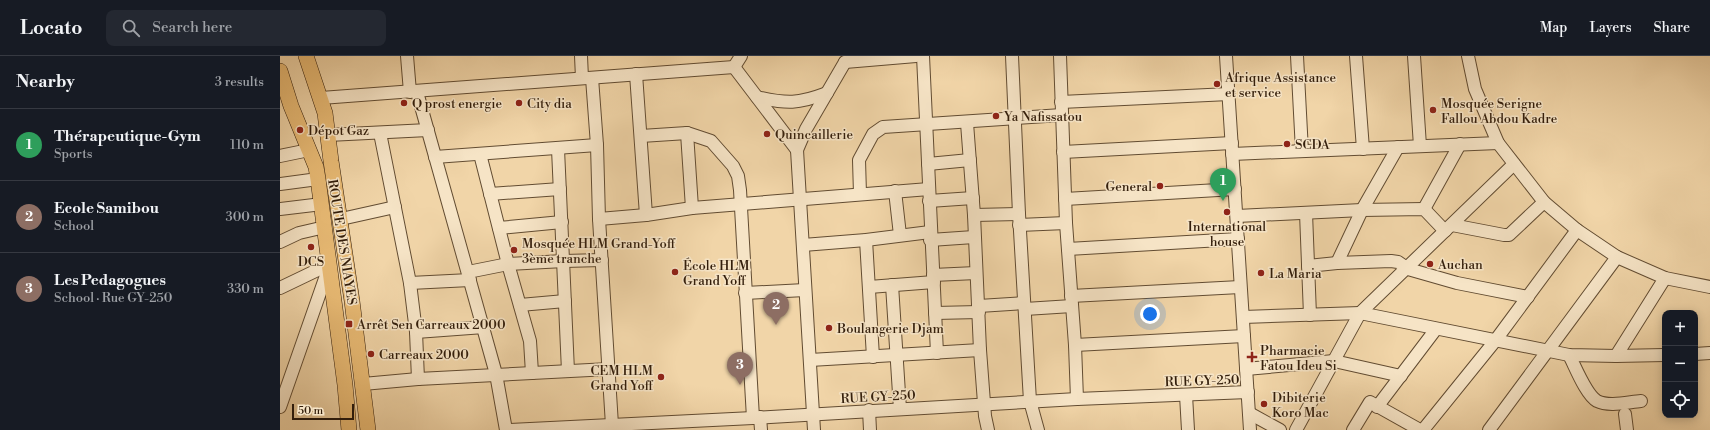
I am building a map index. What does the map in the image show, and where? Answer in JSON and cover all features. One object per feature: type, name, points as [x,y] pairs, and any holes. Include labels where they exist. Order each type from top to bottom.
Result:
[{"type":"main road","name":"ROUTE DES NIAYES","points":[[306,56],[325,113],[341,219],[368,430]]},
{"type":"main road","name":"ROUTE DES NIAYES","points":[[280,71],[286,107],[309,150],[316,167],[330,264],[349,430]]},
{"type":"street","points":[[407,56],[414,92],[428,130],[484,327],[496,374],[506,430]]},
{"type":"street","points":[[581,56],[587,78],[597,145],[599,219],[612,425]]},
{"type":"street","points":[[734,67],[741,56]]},
{"type":"street","points":[[814,430],[797,150],[806,129],[827,93],[843,59],[916,56]]},
{"type":"street","points":[[923,56],[930,236],[934,279],[937,353]]},
{"type":"street","points":[[1012,56],[1019,219],[1030,402],[1038,430]]},
{"type":"street","points":[[1060,56],[1066,223],[1075,344],[1077,399]]},
{"type":"street","points":[[1226,56],[1250,430]]},
{"type":"street","points":[[1296,56],[1302,151]]},
{"type":"street","points":[[1356,56],[1364,149]]},
{"type":"street","points":[[1414,56],[1420,146]]},
{"type":"street","points":[[1468,56],[1475,89],[1498,143],[1544,202],[1577,230],[1618,257],[1665,278],[1710,287]]},
{"type":"street","points":[[321,98],[734,67]]},
{"type":"street","points":[[734,67],[797,150]]},
{"type":"street","points":[[636,74],[646,215]]},
{"type":"street","points":[[757,97],[783,103],[808,100],[827,93]]},
{"type":"street","points":[[1061,102],[1229,94]]},
{"type":"street","points":[[860,194],[859,160],[873,134],[883,127],[1014,120],[1062,115]]},
{"type":"street","points":[[967,123],[974,215],[980,350],[984,404],[988,430]]},
{"type":"street","points":[[328,135],[428,130]]},
{"type":"street","points":[[380,133],[410,283],[416,332],[418,379]]},
{"type":"street","points":[[641,136],[687,133],[711,141],[733,166],[738,176],[741,205],[745,293],[757,418],[761,430]]},
{"type":"street","points":[[687,133],[692,208]]},
{"type":"street","points":[[1063,152],[1232,149],[1302,151],[1498,143]]},
{"type":"street","points":[[1424,209],[1460,144]]},
{"type":"street","points":[[435,157],[597,145]]},
{"type":"street","points":[[1337,263],[1362,210],[1398,147]]},
{"type":"street","points":[[558,149],[568,370]]},
{"type":"street","points":[[280,156],[309,150]]},
{"type":"street","points":[[480,154],[508,264],[530,341],[532,373]]},
{"type":"street","points":[[928,164],[970,160]]},
{"type":"street","points":[[1296,430],[1360,313],[1408,269],[1514,164]]},
{"type":"street","points":[[280,184],[318,179]]},
{"type":"street","points":[[490,194],[560,189]]},
{"type":"street","points":[[1065,199],[1235,189]]},
{"type":"street","points":[[599,219],[646,215],[692,208],[896,191],[973,198]]},
{"type":"street","points":[[896,191],[900,235]]},
{"type":"street","points":[[1237,216],[1362,210],[1424,209],[1448,228],[1504,236],[1509,235],[1544,202]]},
{"type":"street","points":[[280,209],[322,204]]},
{"type":"street","points":[[341,219],[395,206]]},
{"type":"street","points":[[1306,213],[1310,315]]},
{"type":"street","points":[[974,215],[1066,223]]},
{"type":"street","points":[[499,228],[562,222]]},
{"type":"street","points":[[280,242],[299,233],[325,227]]},
{"type":"street","points":[[1423,430],[1495,341],[1577,230]]},
{"type":"street","points":[[803,245],[866,240],[900,235],[974,237]]},
{"type":"street","points":[[1068,248],[1238,239]]},
{"type":"street","points":[[866,240],[873,356]]},
{"type":"street","points":[[1489,430],[1618,257]]},
{"type":"street","points":[[410,283],[469,276],[508,264],[602,260]]},
{"type":"street","points":[[1308,266],[1385,260],[1398,262],[1408,269],[1458,283],[1528,297]]},
{"type":"street","points":[[280,288],[330,264]]},
{"type":"street","points":[[280,407],[283,392],[330,264]]},
{"type":"street","points":[[869,287],[892,286],[976,272]]},
{"type":"street","points":[[1616,356],[1665,278]]},
{"type":"street","points":[[892,286],[900,410]]},
{"type":"street","points":[[935,313],[1240,287]]},
{"type":"street","points":[[745,293],[805,290]]},
{"type":"street","points":[[520,305],[565,302]]},
{"type":"street","points":[[1243,319],[1243,316],[1360,313],[1546,352],[1569,355],[1662,355]]},
{"type":"street","points":[[416,332],[484,327]]},
{"type":"street","points":[[1378,407],[1436,329]]},
{"type":"street","points":[[1075,344],[1244,336]]},
{"type":"street","points":[[810,360],[980,350]]},
{"type":"street","points":[[1698,354],[1710,353]]},
{"type":"street","points":[[1569,355],[1590,394],[1596,400],[1615,404],[1641,401]]},
{"type":"street","points":[[1246,369],[1334,361],[1401,376]]},
{"type":"street","points":[[363,384],[496,374],[609,369]]},
{"type":"street","name":"RUE GY-250","points":[[510,430],[612,425],[637,427],[677,426],[813,413],[900,410],[1077,399],[1248,392]]},
{"type":"street","points":[[1186,395],[1188,430]]},
{"type":"street","points":[[1353,430],[1370,402],[1420,430]]},
{"type":"street","points":[[869,410],[870,430]]},
{"type":"street","points":[[1249,414],[1280,430]]},
{"type":"street","points":[[1625,414],[1627,430]]},
{"type":"place","name":"Afrique Assistance et service","points":[[1217,84]]},
{"type":"place","name":"Q prost energie","points":[[404,103]]},
{"type":"place","name":"City dia","points":[[519,103]]},
{"type":"place","name":"Mosquée Serigne Fallou Abdou Kadre","points":[[1433,110]]},
{"type":"place","name":"Ya Nafissatou","points":[[996,116]]},
{"type":"place","name":"Dépot Gaz","points":[[300,130]]},
{"type":"place","name":"Quincaillerie","points":[[767,134]]},
{"type":"place","name":"SCDA","points":[[1287,144]]},
{"type":"place","name":"General","points":[[1160,186]]},
{"type":"place","name":"Thérapeutique-Gym","points":[[1223,201]]},
{"type":"place","name":"International house","points":[[1227,212]]},
{"type":"place","name":"DCS","points":[[311,247]]},
{"type":"place","name":"Mosquée HLM Grand-Yoff 3ème tranche","points":[[514,250]]},
{"type":"place","name":"Auchan","points":[[1430,264]]},
{"type":"place","name":"École HLM Grand Yoff","points":[[675,272]]},
{"type":"place","name":"La Maria","points":[[1261,273]]},
{"type":"place","name":"Arrêt Sen Carreaux 2000","points":[[349,324]]},
{"type":"place","name":"Ecole Samibou","points":[[776,325]]},
{"type":"place","name":"Boulangerie Djam","points":[[829,328]]},
{"type":"place","name":"Carreaux 2000","points":[[371,354]]},
{"type":"place","name":"Pharmacie Fatou Ideu Si","points":[[1252,357]]},
{"type":"place","name":"CEM HLM Grand Yoff","points":[[661,377]]},
{"type":"place","name":"Les Pedagogues","points":[[740,385]]},
{"type":"place","name":"Dibiterie Koro Mac","points":[[1264,404]]}]
